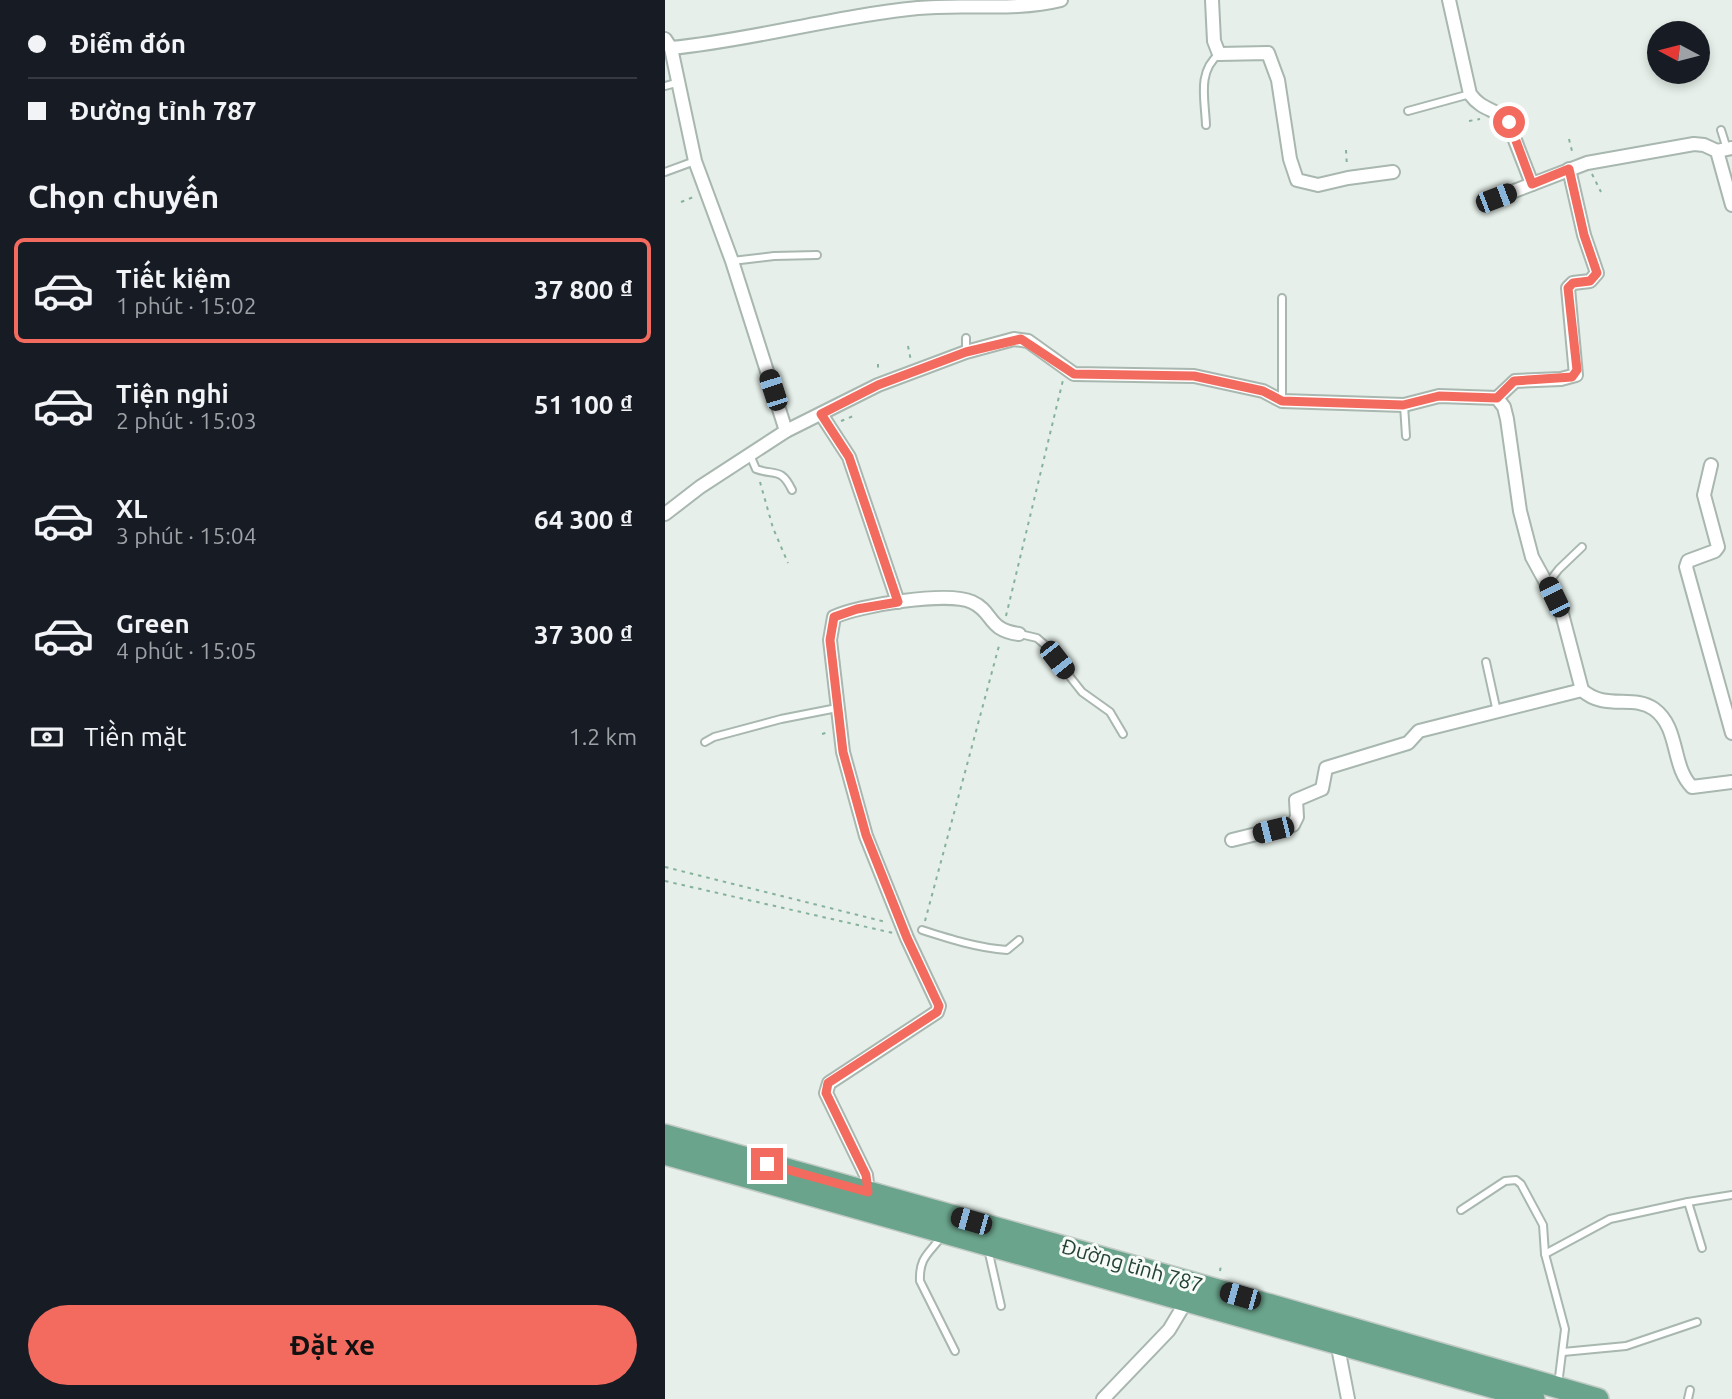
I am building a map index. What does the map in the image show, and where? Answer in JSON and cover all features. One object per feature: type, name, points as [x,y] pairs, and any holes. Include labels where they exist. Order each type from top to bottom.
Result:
[{"type":"main road","name":"Đường tỉnh 787","points":[[665,1135],[1420,1340],[1598,1399]]},
{"type":"main road","name":"Đường tỉnh 787","points":[[665,1154],[1534,1399]]},
{"type":"street","points":[[786,431],[732,261],[695,161],[671,85],[668,43],[700,46],[809,24],[920,8],[1002,8],[1061,0]]},
{"type":"street","points":[[1212,0],[1214,41],[1219,54],[1268,54],[1277,80],[1290,159],[1297,180],[1318,186],[1348,178],[1393,172]]},
{"type":"street","points":[[1449,0],[1470,94],[1480,106],[1501,115],[1509,122],[1532,184]]},
{"type":"street","points":[[1496,198],[1577,166],[1694,144],[1725,149],[1732,205]]},
{"type":"street","points":[[665,514],[699,487],[786,431],[878,385],[966,352],[1021,339],[1074,374],[1194,376],[1263,391],[1282,401],[1403,405],[1439,396],[1497,398],[1514,381],[1561,379],[1576,375],[1568,288],[1573,283],[1590,281],[1597,273],[1584,235],[1577,166]]},
{"type":"street","points":[[1497,398],[1504,407],[1507,419],[1520,511],[1532,558],[1561,610],[1582,690],[1590,698],[1639,704],[1654,709],[1672,738],[1684,779],[1692,787],[1732,782]]},
{"type":"street","points":[[821,414],[849,457],[898,602]]},
{"type":"street","points":[[1711,465],[1704,495],[1718,547],[1715,551],[1688,561],[1686,567],[1732,733]]},
{"type":"street","points":[[868,1192],[866,1175],[826,1093],[828,1083],[937,1012],[938,1002],[905,933],[866,835],[843,752],[830,640],[834,617],[857,609],[898,602],[957,598],[977,604],[1011,633]]},
{"type":"street","points":[[1232,840],[1297,822],[1296,800],[1322,789],[1326,768],[1408,743],[1419,731],[1582,690]]},
{"type":"street","points":[[1103,1399],[1169,1331],[1187,1300]]},
{"type":"street","points":[[1338,1342],[1348,1399]]},
{"type":"lane","points":[[1206,125],[1203,78],[1207,63],[1219,54]]},
{"type":"lane","points":[[1408,111],[1470,94]]},
{"type":"lane","points":[[1721,130],[1725,149]]},
{"type":"lane","points":[[665,172],[695,161]]},
{"type":"lane","points":[[732,261],[817,255]]},
{"type":"lane","points":[[1282,298],[1282,401]]},
{"type":"lane","points":[[966,338],[966,352]]},
{"type":"lane","points":[[1403,405],[1406,436]]},
{"type":"lane","points":[[750,455],[756,468],[781,474],[787,478],[792,490]]},
{"type":"lane","points":[[1548,583],[1582,547]]},
{"type":"lane","points":[[1011,633],[1037,638],[1044,644],[1082,692],[1110,712],[1123,734]]},
{"type":"lane","points":[[1486,662],[1497,712]]},
{"type":"lane","points":[[705,742],[714,737],[781,719],[837,708]]},
{"type":"lane","points":[[922,930],[995,949],[1007,950],[1019,940]]},
{"type":"lane","points":[[711,1176],[731,1177],[736,1174]]},
{"type":"lane","points":[[1461,1210],[1505,1181],[1516,1180],[1541,1218],[1545,1254],[1565,1329],[1558,1387]]},
{"type":"lane","points":[[1545,1254],[1610,1219],[1732,1195]]},
{"type":"lane","points":[[1688,1202],[1702,1248]]},
{"type":"lane","points":[[943,1232],[919,1268],[921,1281],[955,1351]]},
{"type":"lane","points":[[987,1244],[1000,1306]]},
{"type":"lane","points":[[1563,1352],[1626,1346],[1697,1322]]},
{"type":"lane","points":[[1688,1399],[1690,1390]]},
{"type":"path","points":[[1569,139],[1577,166],[1601,192]]},
{"type":"path","points":[[1346,150],[1348,178]]},
{"type":"path","points":[[681,202],[707,192]]},
{"type":"path","points":[[922,930],[1011,633],[1066,369]]},
{"type":"path","points":[[829,426],[856,415]]},
{"type":"path","points":[[756,468],[769,506],[773,528],[789,563]]},
{"type":"path","points":[[665,867],[905,933]]},
{"type":"path","points":[[665,881],[905,933]]},
{"type":"route","points":[[767,1164],[868,1192],[866,1175],[826,1093],[828,1083],[937,1012],[939,1006],[907,938],[866,835],[843,752],[830,640],[834,617],[857,609],[898,602],[849,457],[821,414],[878,385],[966,352],[1014,339],[1028,341],[1074,374],[1194,376],[1263,391],[1282,401],[1403,405],[1439,396],[1497,398],[1514,381],[1572,377],[1577,370],[1568,288],[1570,284],[1596,278],[1597,273],[1584,235],[1569,169],[1532,184],[1509,122]]}]
